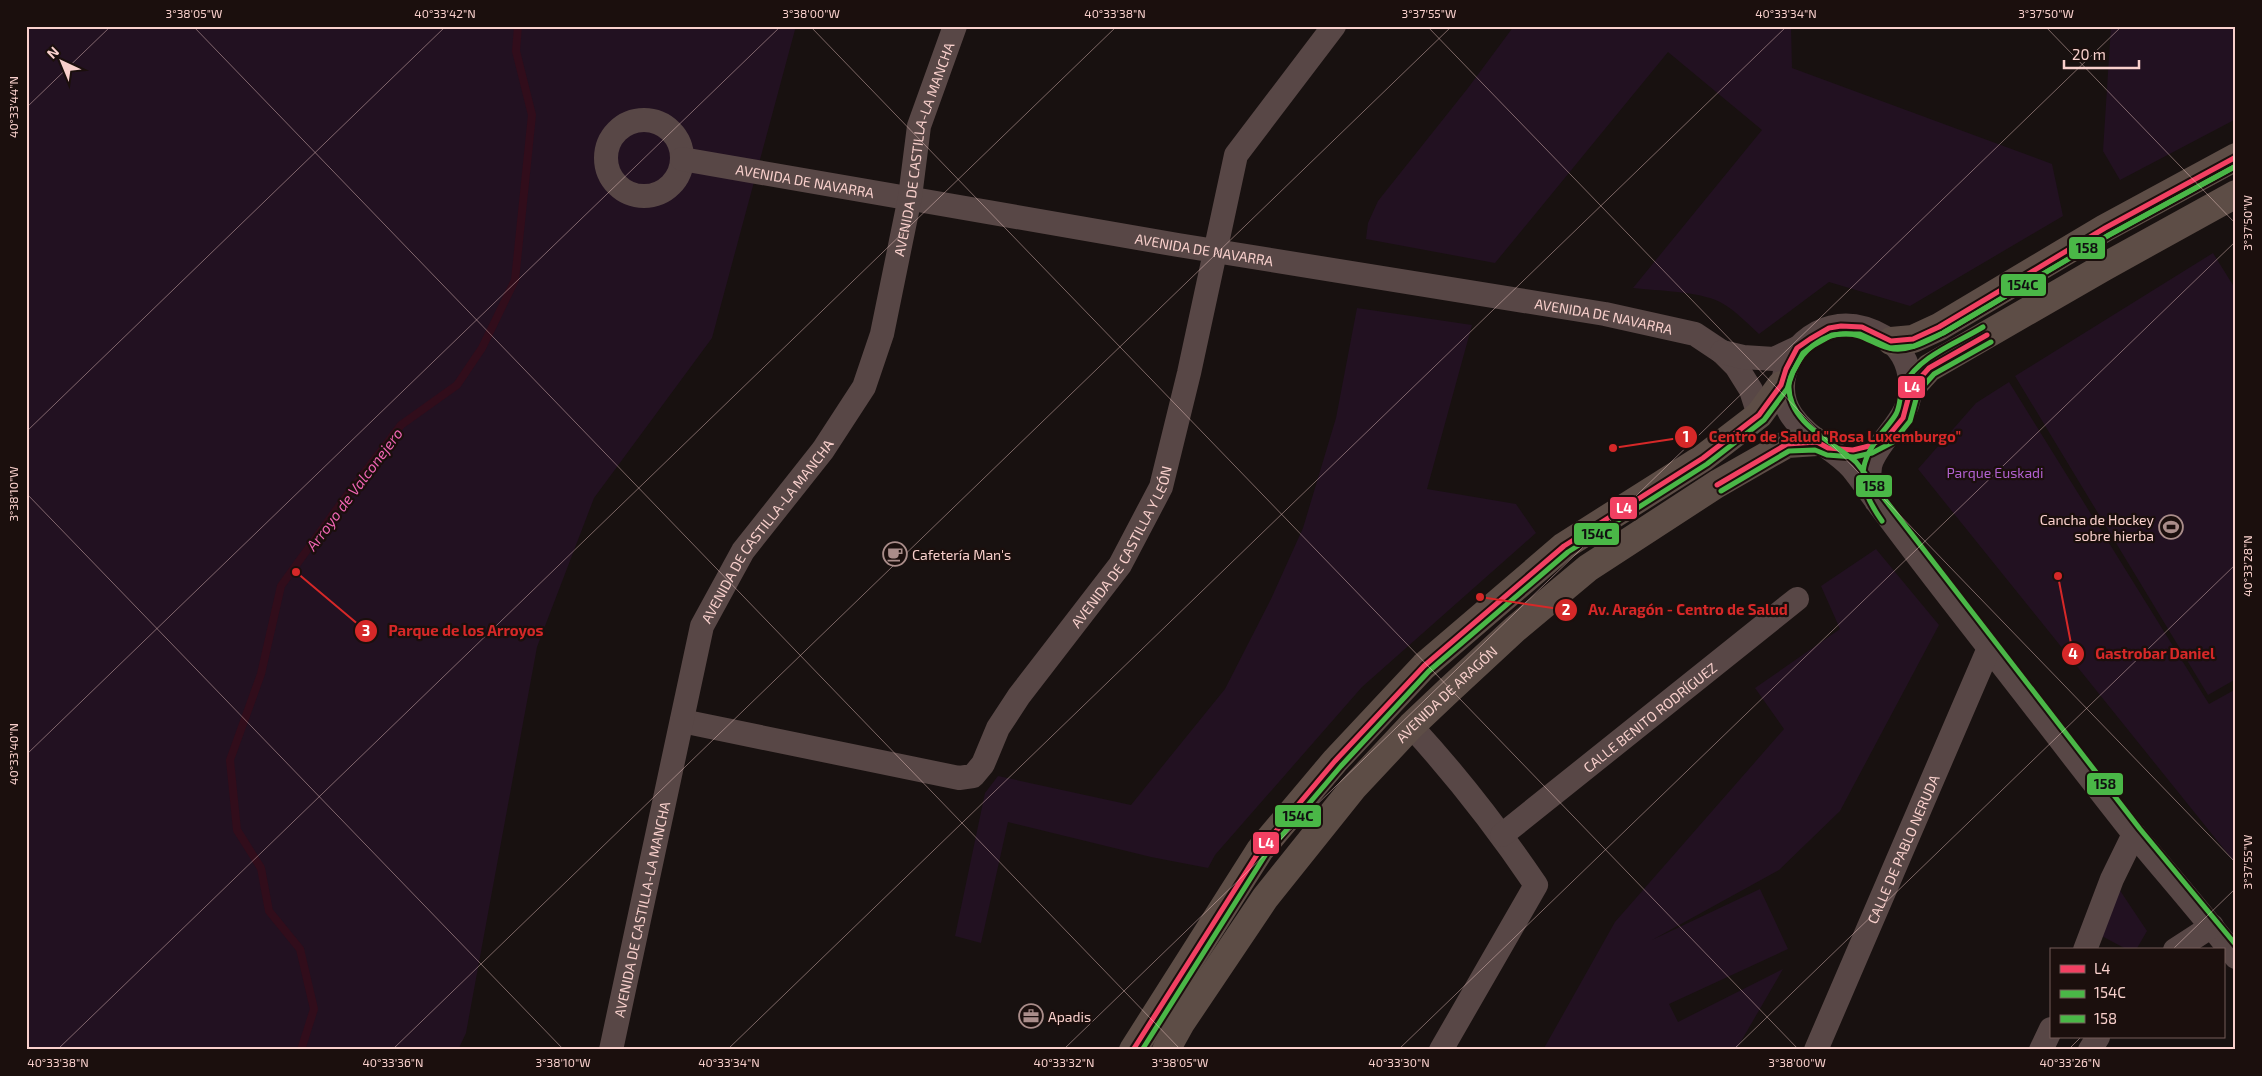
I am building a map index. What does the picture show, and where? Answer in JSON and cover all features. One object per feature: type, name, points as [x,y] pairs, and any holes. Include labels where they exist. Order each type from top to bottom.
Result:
[{"type":"main road","points":[[1891,341],[1913,339],[1939,328],[2105,228],[2236,157]]},
{"type":"main road","points":[[1911,388],[1929,368],[2104,266],[2236,194]]},
{"type":"main road","points":[[1132,1050],[1260,850],[1335,761],[1424,666],[1564,546],[1703,458],[1759,415],[1781,385]]},
{"type":"main road","name":"AVENIDA DE ARAGÓN","points":[[1166,1050],[1181,1023],[1265,898],[1353,788],[1411,726],[1515,628],[1588,568],[1717,484],[1787,444],[1823,445]]},
{"type":"street","name":"AVENIDA DE CASTILLA-LA MANCHA","points":[[612,1050],[702,626],[743,551],[823,450],[864,387],[882,334],[910,197],[919,126],[955,26]]},
{"type":"street","name":"AVENIDA DE CASTILLA Y LEÓN","points":[[682,721],[959,778],[973,776],[983,764],[998,728],[1019,696],[1120,565],[1160,486],[1189,372],[1236,155],[1334,26]]},
{"type":"street","name":"AVENIDA DE NAVARRA","points":[[682,158],[1215,251],[1605,314],[1695,334],[1722,352]]},
{"type":"street","points":[[1722,352],[1743,357],[1774,359],[1829,328],[1840,326],[1862,327],[1891,341],[1909,369],[1911,388],[1903,418],[1871,461],[1870,477],[1876,501]]},
{"type":"street","points":[[1796,348],[1781,385],[1785,406],[1796,422],[1850,467],[2134,834],[2236,956]]},
{"type":"street","points":[[1722,352],[1736,366],[1750,390],[1759,415]]},
{"type":"street","points":[[1823,445],[1854,450],[1869,446],[1889,435]]},
{"type":"street","name":"CALLE BENITO RODRÍGUEZ","points":[[1502,835],[1797,598]]},
{"type":"street","name":"CALLE DE PABLO NERUDA","points":[[1816,1050],[1989,648]]},
{"type":"street","points":[[1411,726],[1449,767],[1502,835],[1536,884],[1441,1050]]},
{"type":"street","points":[[2086,948],[2112,879],[2134,834]]},
{"type":"street","points":[[2178,948],[2212,926]]},
{"type":"street","points":[[2042,1050],[2050,1031]]},
{"type":"street","points":[[2090,1050],[2097,1038]]},
{"type":"green space","points":[[26,26],[796,26],[712,338],[594,498],[537,647],[466,1033],[458,1050],[26,1050]]},
{"type":"green space","points":[[1514,26],[1791,26],[1792,68],[2052,164],[2063,216],[1910,306],[1829,282],[1759,334],[1731,309],[1711,298],[1633,288],[1762,130],[1668,52],[1495,263],[1366,239],[1368,223],[1378,201],[1468,88]]},
{"type":"green space","points":[[2111,26],[2236,26],[2236,119],[2120,180],[2103,151]]},
{"type":"green space","name":"Cancha de Hockey sobre hierba","points":[[2213,253],[2236,290],[2236,679],[2208,695],[2015,376]]},
{"type":"green space","points":[[1357,308],[1472,325],[1427,489],[1516,504],[1536,533],[1362,687],[1215,855],[1208,868],[1151,857],[1008,822],[981,943],[955,936],[985,793],[998,776],[1131,805],[1225,689],[1271,599],[1303,528],[1336,418]]},
{"type":"green space","name":"Parque Euskadi","points":[[2009,382],[2209,704],[2236,689],[2236,864],[1918,469],[1976,403]]},
{"type":"green space","points":[[1876,549],[1939,625],[1840,811],[1779,870],[1652,940],[1760,889],[1788,949],[1669,1004],[1678,1022],[1783,969],[1736,1050],[1543,1050],[1615,922],[1784,729],[1755,688],[1840,629],[1821,586]]},
{"type":"green space","points":[[2117,886],[2147,931],[2137,948],[2124,948],[2098,934]]},
{"type":"waterway","name":"Arroyo de Valconejero","points":[[301,1050],[314,1009],[300,949],[269,911],[261,868],[237,830],[230,760],[261,674],[281,586],[401,425],[457,385],[482,348],[515,280],[532,115],[516,51],[518,26]]},
{"type":"transit line","name":"L4","points":[[1133,1050],[1260,850],[1335,761],[1424,666],[1564,546],[1703,458],[1759,415],[1781,385],[1786,369],[1797,348],[1829,328],[1841,326],[1862,327],[1891,341],[1913,339],[1939,327],[2105,228],[2236,157]]},
{"type":"transit line","name":"154C","points":[[1142,1050],[1266,854],[1341,766],[1429,671],[1568,552],[1707,464],[1764,420],[1787,389],[1803,353],[1832,335],[1841,334],[1860,334],[1890,348],[1914,346],[1943,333],[2109,235],[2236,166]]},
{"type":"transit line","name":"158","points":[[2236,166],[2109,235],[1924,343],[1910,348],[1896,349],[1883,346],[1861,336],[1849,334],[1823,339],[1812,346],[1803,356],[1792,372],[1789,385],[1790,398],[1795,410],[1813,430],[1856,462],[2140,829],[2236,945]]},
{"type":"transit line","name":"158","points":[[1882,521],[1869,500],[1863,480],[1863,470],[1870,450],[1896,414],[1904,385],[1919,366],[1939,351],[1983,327]]},
{"type":"transit line","name":"L4","points":[[1717,485],[1787,444],[1817,442],[1828,448],[1853,450],[1869,446],[1889,435],[1903,418],[1911,388],[1929,368],[1987,335]]},
{"type":"transit line","name":"154C","points":[[1721,491],[1789,451],[1815,450],[1827,455],[1854,457],[1872,453],[1893,442],[1910,421],[1918,392],[1934,374],[1991,342]]},
{"type":"place","name":"Centro de Salud \"Rosa Luxemburgo\"","points":[[1613,448]]},
{"type":"place","name":"Cancha de Hockey sobre hierba","points":[[2171,527]]},
{"type":"place","name":"Cafetería Man's","points":[[895,554]]},
{"type":"place","name":"Parque de los Arroyos","points":[[296,572]]},
{"type":"place","name":"Gastrobar Daniel","points":[[2058,576]]},
{"type":"place","name":"Av. Aragón - Centro de Salud","points":[[1480,597]]},
{"type":"place","name":"Apadis","points":[[1031,1016]]}]
